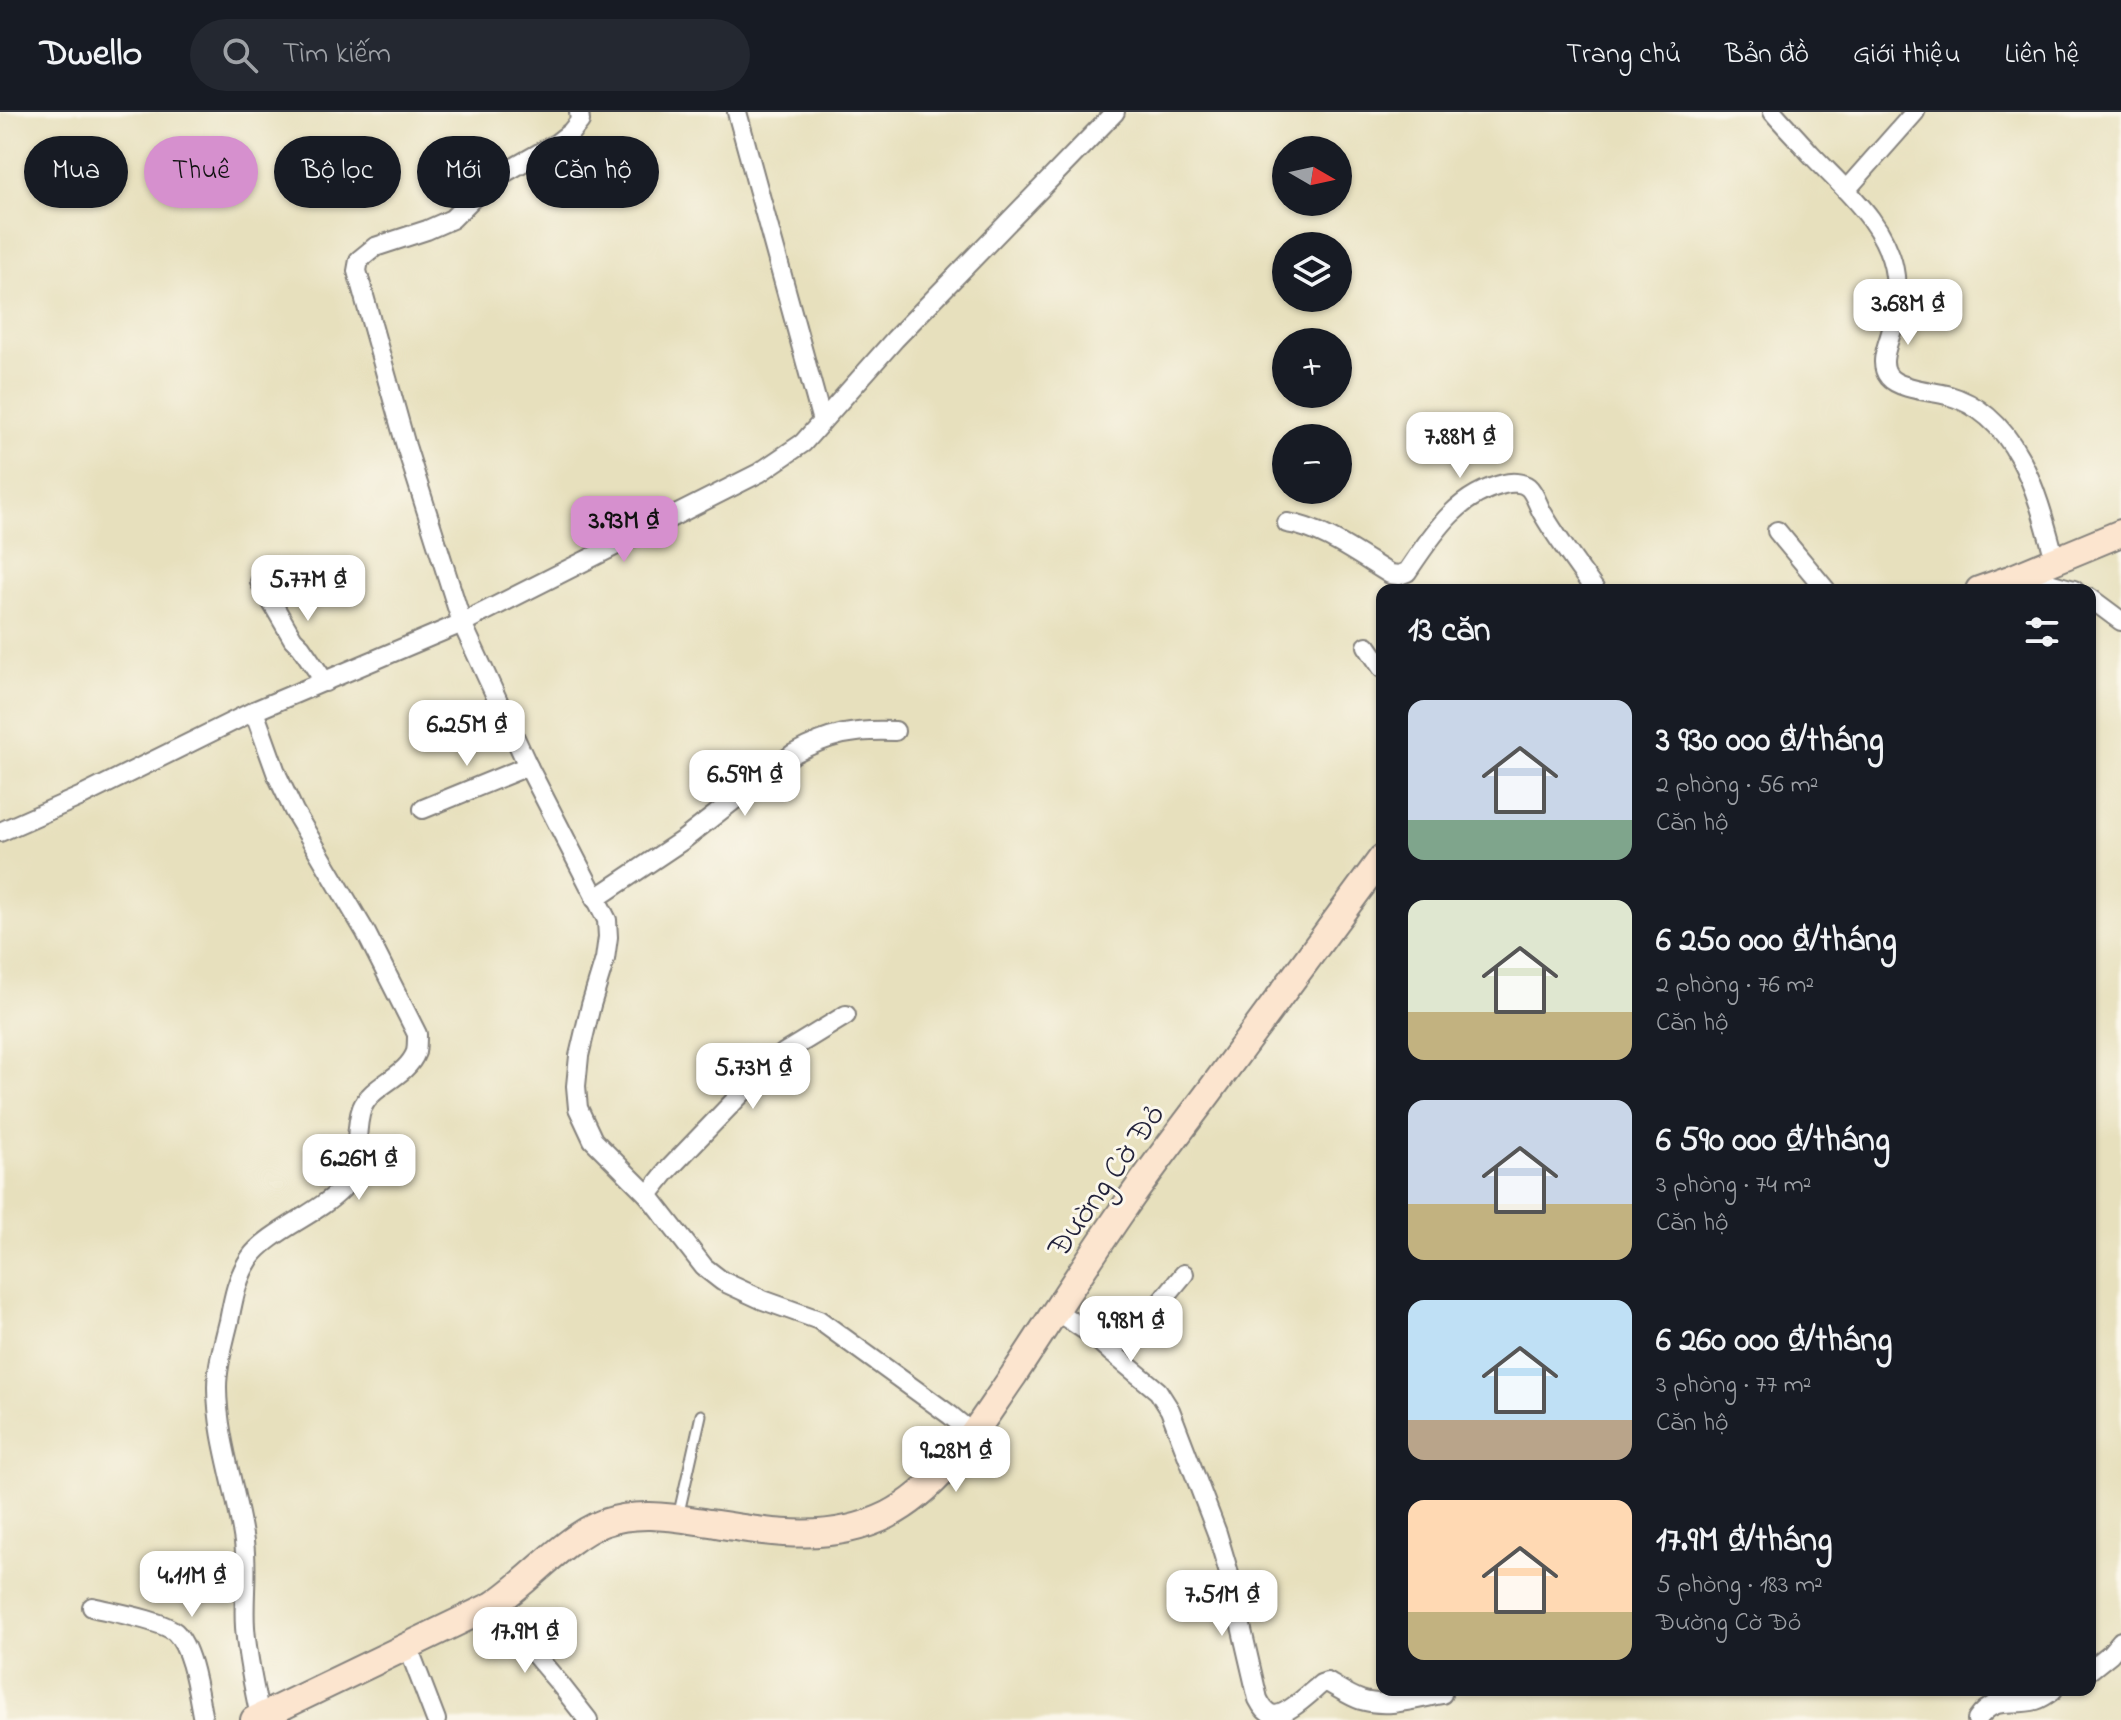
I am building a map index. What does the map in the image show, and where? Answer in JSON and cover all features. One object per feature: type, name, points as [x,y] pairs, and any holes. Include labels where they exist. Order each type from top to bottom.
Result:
[{"type":"main road","points":[[1995,584],[2121,533]]},
{"type":"main road","name":"Đường Cờ Đỏ","points":[[257,1719],[493,1605],[512,1593],[575,1539],[605,1522],[627,1517],[664,1516],[801,1535],[869,1523],[916,1496],[939,1476],[973,1434],[1124,1207],[1376,866]]},
{"type":"street","points":[[579,112],[580,121],[571,132],[499,176],[452,219],[375,247],[364,254],[357,265],[359,283],[406,446],[462,623],[528,766],[607,920],[605,959],[579,1056],[576,1086],[578,1108],[593,1140],[648,1195],[704,1267],[722,1281],[763,1300],[819,1320],[973,1434]]},
{"type":"street","points":[[737,112],[822,421]]},
{"type":"street","points":[[0,832],[84,795],[254,711],[462,623],[781,460],[803,443],[895,339],[1115,112]]},
{"type":"street","points":[[1773,112],[1846,190],[1887,245],[1895,275],[1896,298],[1884,364],[1888,376],[1898,384],[1965,401],[2001,430],[2017,452],[2033,484],[2055,560]]},
{"type":"street","points":[[1846,190],[1915,112]]},
{"type":"street","points":[[1287,523],[1306,527],[1390,574],[1399,575],[1407,572],[1435,530],[1464,502],[1494,486],[1510,482],[1520,484],[1528,487],[1591,584]]},
{"type":"street","points":[[1777,531],[1821,584]]},
{"type":"street","points":[[2020,575],[2052,584]]},
{"type":"street","points":[[260,582],[293,639],[325,682]]},
{"type":"street","points":[[2096,602],[2121,621]]},
{"type":"street","points":[[1367,646],[1376,659]]},
{"type":"street","points":[[254,711],[277,775],[294,811],[366,933],[417,1034],[416,1052],[393,1079],[370,1095],[363,1106],[355,1162],[344,1187],[251,1256],[238,1283],[231,1312],[217,1385],[220,1423],[245,1545],[245,1624],[257,1719]]},
{"type":"street","points":[[595,899],[683,840],[793,754],[837,734],[895,731]]},
{"type":"street","points":[[423,809],[528,766]]},
{"type":"street","points":[[648,1195],[667,1171],[768,1066],[814,1033],[846,1015]]},
{"type":"street","points":[[1111,1352],[1184,1274]]},
{"type":"street","points":[[1056,1311],[1091,1334],[1158,1391],[1170,1410],[1217,1533],[1258,1699],[1264,1709],[1269,1714],[1282,1713],[1327,1682],[1357,1699],[1369,1702],[1404,1702],[1432,1696]]},
{"type":"street","points":[[493,1605],[588,1720]]},
{"type":"street","points":[[92,1607],[165,1626],[176,1633],[186,1649],[203,1720]]},
{"type":"street","points":[[2096,1665],[2121,1641]]},
{"type":"street","points":[[408,1647],[436,1720]]},
{"type":"street","points":[[1977,1720],[1983,1710],[1994,1703],[2024,1702],[2044,1696]]},
{"type":"lane","points":[[678,1518],[701,1415]]}]
